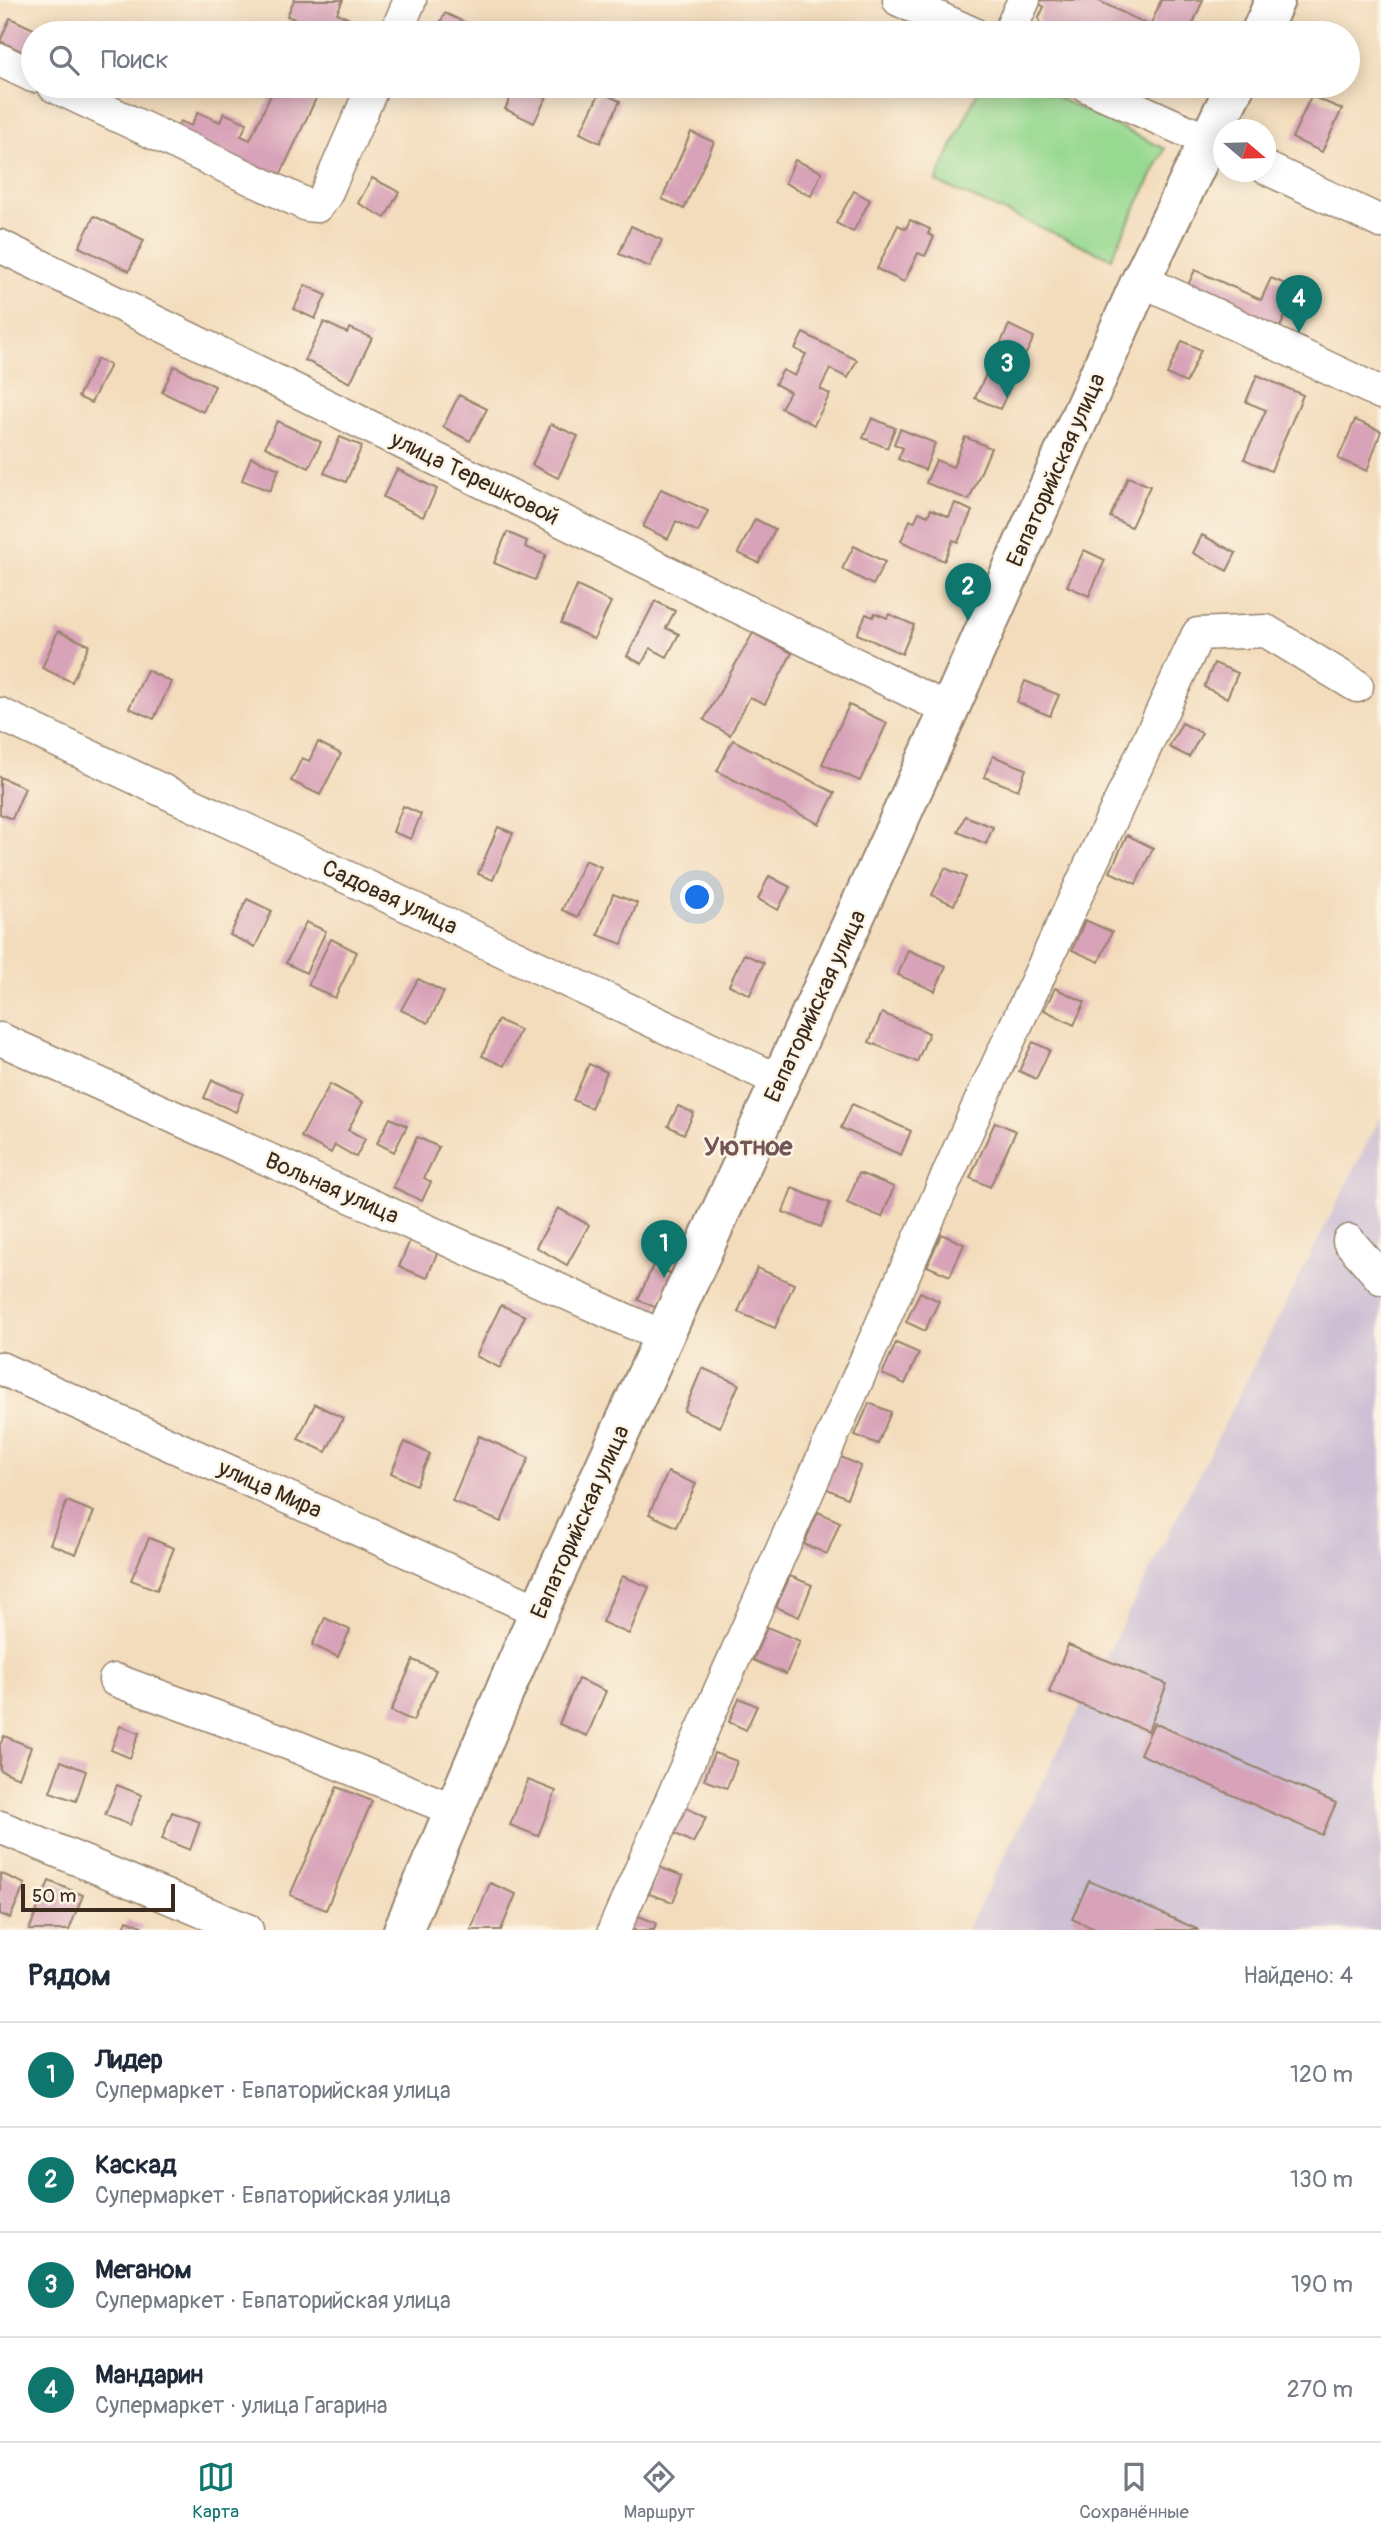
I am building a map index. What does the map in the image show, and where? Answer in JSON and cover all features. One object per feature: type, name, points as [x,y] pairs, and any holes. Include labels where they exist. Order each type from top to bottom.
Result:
[{"type":"main road","points":[[1265,21],[1275,0]]},
{"type":"main road","name":"Евпаторийская улица","points":[[1225,119],[1232,98]]},
{"type":"main road","name":"Евпаторийская улица","points":[[403,1930],[539,1611],[950,710],[1141,280],[1213,152]]},
{"type":"street","points":[[401,21],[410,0]]},
{"type":"street","points":[[899,0],[945,21]]},
{"type":"street","points":[[1014,21],[1024,0]]},
{"type":"street","points":[[0,60],[21,70]]},
{"type":"street","points":[[80,98],[307,205],[317,206],[325,196],[368,98]]},
{"type":"street","points":[[1113,98],[1213,143]]},
{"type":"street","points":[[1276,173],[1381,222]]},
{"type":"street","name":"улица Терешковой","points":[[0,246],[950,710]]},
{"type":"street","points":[[1141,280],[1381,393]]},
{"type":"street","points":[[614,1930],[971,1124],[1198,634],[1266,631],[1357,686]]},
{"type":"street","name":"Садовая улица","points":[[0,714],[780,1081]]},
{"type":"street","name":"Вольная улица","points":[[0,1039],[664,1337]]},
{"type":"street","points":[[1349,1241],[1381,1278]]},
{"type":"street","name":"улица Мира","points":[[0,1368],[539,1611]]},
{"type":"street","points":[[115,1680],[290,1744],[454,1810]]},
{"type":"street","points":[[0,1827],[247,1930]]},
{"type":"shaded area","points":[[1381,1116],[1381,1930],[967,1930]]},
{"type":"green space","points":[[974,98],[1059,98],[1165,149],[1111,258],[936,182]]},
{"type":"building","points":[[294,0],[343,0],[337,13],[354,21],[293,21],[294,19],[287,16]]},
{"type":"building","points":[[1034,0],[1097,0],[1140,21],[1040,21],[1044,7]]},
{"type":"building","points":[[1161,0],[1203,0],[1194,21],[1152,21]]},
{"type":"building","points":[[445,13],[462,21],[441,21]]},
{"type":"building","points":[[10,18],[21,23],[21,51],[0,41]]},
{"type":"building","points":[[269,98],[316,98],[276,184],[173,136],[180,121],[191,126],[198,112],[220,122],[224,113],[247,123],[241,136],[250,140]]},
{"type":"building","points":[[510,98],[546,98],[534,123],[505,109]]},
{"type":"building","points":[[597,98],[613,98],[620,101],[600,143],[580,133]]},
{"type":"building","points":[[1310,98],[1342,109],[1322,152],[1292,138]]},
{"type":"building","points":[[691,132],[714,142],[684,209],[662,199]]},
{"type":"building","points":[[795,160],[822,172],[811,196],[785,183]]},
{"type":"building","points":[[372,178],[399,192],[385,218],[358,203]]},
{"type":"building","points":[[854,191],[870,200],[853,232],[836,223]]},
{"type":"building","points":[[94,216],[144,240],[129,271],[79,247]]},
{"type":"building","points":[[910,220],[930,229],[928,234],[934,237],[925,256],[918,253],[904,282],[877,269],[898,225],[906,229]]},
{"type":"building","points":[[631,226],[662,240],[650,267],[619,254]]},
{"type":"building","points":[[1195,270],[1261,300],[1271,278],[1297,289],[1277,334],[1184,293]]},
{"type":"building","points":[[305,285],[326,295],[315,319],[294,309]]},
{"type":"building","points":[[324,322],[347,333],[350,328],[372,338],[350,383],[305,360]]},
{"type":"building","points":[[1009,325],[1034,337],[1000,409],[975,398]]},
{"type":"building","points":[[803,333],[857,360],[848,378],[830,369],[820,389],[830,394],[814,425],[781,408],[790,392],[775,384],[783,370],[795,376],[806,354],[795,349]]},
{"type":"building","points":[[1182,341],[1201,350],[1186,383],[1167,374]]},
{"type":"building","points":[[97,359],[110,365],[91,403],[78,397]]},
{"type":"building","points":[[174,366],[215,386],[203,412],[162,392]]},
{"type":"building","points":[[1257,375],[1303,395],[1271,471],[1244,459],[1266,410],[1246,402]]},
{"type":"building","points":[[459,395],[487,409],[470,441],[443,427]]},
{"type":"building","points":[[872,418],[895,428],[887,448],[863,438]]},
{"type":"building","points":[[1355,420],[1381,431],[1367,471],[1338,459]]},
{"type":"building","points":[[277,421],[321,442],[309,468],[265,447]]},
{"type":"building","points":[[551,424],[578,436],[558,478],[532,465]]},
{"type":"building","points":[[900,429],[935,443],[925,470],[898,459],[903,448],[894,444]]},
{"type":"building","points":[[340,437],[362,446],[346,482],[324,473]]},
{"type":"building","points":[[965,437],[991,448],[969,500],[926,483],[936,460],[953,467]]},
{"type":"building","points":[[251,457],[279,469],[270,491],[242,480]]},
{"type":"building","points":[[397,469],[437,489],[423,517],[383,497]]},
{"type":"building","points":[[1128,477],[1150,486],[1131,527],[1110,517]]},
{"type":"building","points":[[661,489],[708,511],[698,532],[676,521],[668,539],[643,527]]},
{"type":"building","points":[[955,503],[972,511],[958,542],[953,540],[944,561],[901,541],[910,520],[914,522],[919,512],[928,516],[931,509],[949,517]]},
{"type":"building","points":[[755,519],[775,529],[759,563],[738,553]]},
{"type":"building","points":[[507,532],[527,541],[525,547],[546,555],[535,580],[494,563]]},
{"type":"building","points":[[1202,535],[1236,553],[1227,571],[1193,553]]},
{"type":"building","points":[[854,546],[885,562],[873,585],[842,569]]},
{"type":"building","points":[[1084,550],[1105,560],[1089,596],[1067,586]]},
{"type":"building","points":[[577,586],[611,602],[594,639],[561,623]]},
{"type":"building","points":[[655,601],[675,611],[666,628],[679,634],[667,657],[650,648],[642,664],[627,656]]},
{"type":"building","points":[[875,613],[887,618],[889,614],[914,625],[902,654],[857,634],[866,614],[873,617]]},
{"type":"building","points":[[58,631],[89,645],[72,682],[42,668]]},
{"type":"building","points":[[753,633],[792,653],[765,704],[750,697],[730,735],[704,720]]},
{"type":"building","points":[[1214,663],[1238,673],[1227,698],[1204,687]]},
{"type":"building","points":[[147,670],[171,682],[154,719],[129,708]]},
{"type":"building","points":[[1025,681],[1059,695],[1050,716],[1017,702]]},
{"type":"building","points":[[849,705],[887,723],[860,781],[822,764]]},
{"type":"building","points":[[1182,723],[1202,733],[1189,757],[1169,747]]},
{"type":"building","points":[[733,740],[835,793],[819,824],[717,771]]},
{"type":"building","points":[[318,742],[341,754],[320,795],[291,781],[302,758],[309,761]]},
{"type":"building","points":[[993,756],[1026,769],[1018,790],[984,777]]},
{"type":"building","points":[[0,777],[25,788],[12,819],[0,814]]},
{"type":"building","points":[[403,806],[421,814],[411,839],[393,832]]},
{"type":"building","points":[[965,816],[993,827],[986,844],[958,832]]},
{"type":"building","points":[[498,827],[513,833],[493,880],[478,874]]},
{"type":"building","points":[[1127,835],[1153,848],[1136,884],[1110,872]]},
{"type":"building","points":[[585,860],[601,867],[578,917],[562,910]]},
{"type":"building","points":[[945,868],[966,877],[954,905],[932,895]]},
{"type":"building","points":[[769,876],[790,887],[778,910],[758,899]]},
{"type":"building","points":[[613,894],[637,903],[622,944],[598,935]]},
{"type":"building","points":[[247,899],[272,911],[255,947],[230,935]]},
{"type":"building","points":[[1085,920],[1112,932],[1099,962],[1072,950]]},
{"type":"building","points":[[306,922],[326,931],[306,973],[286,963]]},
{"type":"building","points":[[331,939],[357,952],[335,998],[308,985]]},
{"type":"building","points":[[908,950],[946,966],[935,991],[898,975]]},
{"type":"building","points":[[744,954],[764,963],[750,995],[729,985]]},
{"type":"building","points":[[418,979],[444,992],[428,1023],[401,1010]]},
{"type":"building","points":[[1055,988],[1085,1002],[1074,1025],[1044,1010]]},
{"type":"building","points":[[882,1013],[929,1033],[917,1062],[869,1042]]},
{"type":"building","points":[[498,1020],[520,1030],[504,1066],[482,1056]]},
{"type":"building","points":[[1033,1042],[1050,1050],[1036,1079],[1019,1071]]},
{"type":"building","points":[[589,1064],[607,1072],[591,1108],[573,1100]]},
{"type":"building","points":[[212,1080],[243,1093],[236,1112],[204,1098]]},
{"type":"building","points":[[330,1084],[363,1102],[348,1130],[365,1139],[356,1157],[335,1145],[331,1153],[301,1137]]},
{"type":"building","points":[[852,1104],[911,1131],[901,1155],[841,1128]]},
{"type":"building","points":[[678,1106],[694,1113],[684,1134],[668,1126]]},
{"type":"building","points":[[390,1118],[407,1126],[394,1152],[377,1143]]},
{"type":"building","points":[[995,1122],[1016,1131],[990,1187],[970,1178]]},
{"type":"building","points":[[417,1137],[439,1147],[424,1178],[431,1182],[422,1201],[393,1187]]},
{"type":"building","points":[[859,1173],[894,1187],[882,1217],[847,1203]]},
{"type":"building","points":[[792,1188],[830,1203],[821,1227],[783,1212]]},
{"type":"building","points":[[558,1208],[589,1225],[567,1265],[536,1247]]},
{"type":"building","points":[[669,1234],[682,1240],[672,1262],[659,1256]]},
{"type":"building","points":[[941,1234],[964,1244],[950,1276],[927,1266]]},
{"type":"building","points":[[410,1240],[438,1251],[427,1278],[399,1267]]},
{"type":"building","points":[[653,1265],[672,1274],[657,1308],[638,1300]]},
{"type":"building","points":[[757,1268],[794,1284],[775,1328],[738,1312]]},
{"type":"building","points":[[920,1292],[939,1301],[925,1331],[906,1322]]},
{"type":"building","points":[[501,1305],[525,1316],[500,1368],[476,1356]]},
{"type":"building","points":[[896,1343],[919,1353],[905,1384],[882,1374]]},
{"type":"building","points":[[702,1368],[739,1384],[720,1427],[684,1411]]},
{"type":"building","points":[[869,1403],[891,1412],[878,1444],[855,1435]]},
{"type":"building","points":[[315,1404],[343,1418],[326,1452],[298,1439]]},
{"type":"building","points":[[479,1436],[529,1458],[501,1522],[452,1501]]},
{"type":"building","points":[[405,1442],[430,1454],[416,1485],[391,1473]]},
{"type":"building","points":[[839,1456],[861,1466],[847,1498],[825,1488]]},
{"type":"building","points":[[668,1472],[696,1484],[676,1527],[649,1514]]},
{"type":"building","points":[[67,1501],[94,1512],[76,1554],[50,1544]]},
{"type":"building","points":[[818,1512],[840,1522],[827,1554],[804,1544]]},
{"type":"building","points":[[149,1538],[174,1548],[157,1590],[131,1580]]},
{"type":"building","points":[[622,1576],[649,1587],[629,1634],[602,1622]]},
{"type":"building","points":[[790,1576],[812,1585],[799,1617],[776,1607]]},
{"type":"building","points":[[325,1618],[350,1630],[338,1657],[312,1645]]},
{"type":"building","points":[[767,1627],[800,1641],[786,1674],[753,1660]]},
{"type":"building","points":[[1068,1645],[1167,1684],[1148,1731],[1049,1692]]},
{"type":"building","points":[[413,1660],[436,1670],[413,1721],[391,1711]]},
{"type":"building","points":[[578,1679],[606,1691],[587,1736],[559,1724]]},
{"type":"building","points":[[739,1698],[757,1706],[746,1730],[729,1722]]},
{"type":"building","points":[[1154,1723],[1336,1803],[1322,1835],[1140,1754]]},
{"type":"building","points":[[120,1726],[139,1733],[130,1758],[111,1750]]},
{"type":"building","points":[[4,1736],[31,1747],[19,1778],[0,1770],[0,1745]]},
{"type":"building","points":[[714,1753],[737,1761],[727,1788],[704,1780]]},
{"type":"building","points":[[61,1761],[86,1771],[76,1801],[50,1792]]},
{"type":"building","points":[[528,1780],[556,1791],[538,1836],[510,1825]]},
{"type":"building","points":[[117,1785],[142,1795],[130,1825],[105,1815]]},
{"type":"building","points":[[337,1787],[372,1801],[326,1910],[290,1895]]},
{"type":"building","points":[[685,1807],[706,1818],[693,1843],[672,1832]]},
{"type":"building","points":[[172,1812],[200,1822],[190,1850],[162,1839]]},
{"type":"building","points":[[659,1867],[683,1876],[673,1902],[649,1894]]},
{"type":"building","points":[[0,1873],[25,1884],[10,1918],[0,1914]]},
{"type":"building","points":[[49,1881],[83,1895],[69,1930],[29,1930]]},
{"type":"building","points":[[1089,1881],[1199,1930],[1097,1930],[1072,1919]]},
{"type":"building","points":[[490,1883],[516,1894],[501,1930],[471,1930]]},
{"type":"building","points":[[631,1913],[656,1923],[654,1930],[624,1930]]},
{"type":"building","points":[[127,1920],[142,1926],[141,1930],[123,1930]]},
{"type":"place","name":"Мандарин","points":[[1299,333]]},
{"type":"place","name":"Меганом","points":[[1007,398]]},
{"type":"place","name":"Каскад","points":[[968,621]]},
{"type":"place","name":"Лидер","points":[[664,1278]]},
{"type":"district","name":"Уютное","points":[[748,1147]]}]
